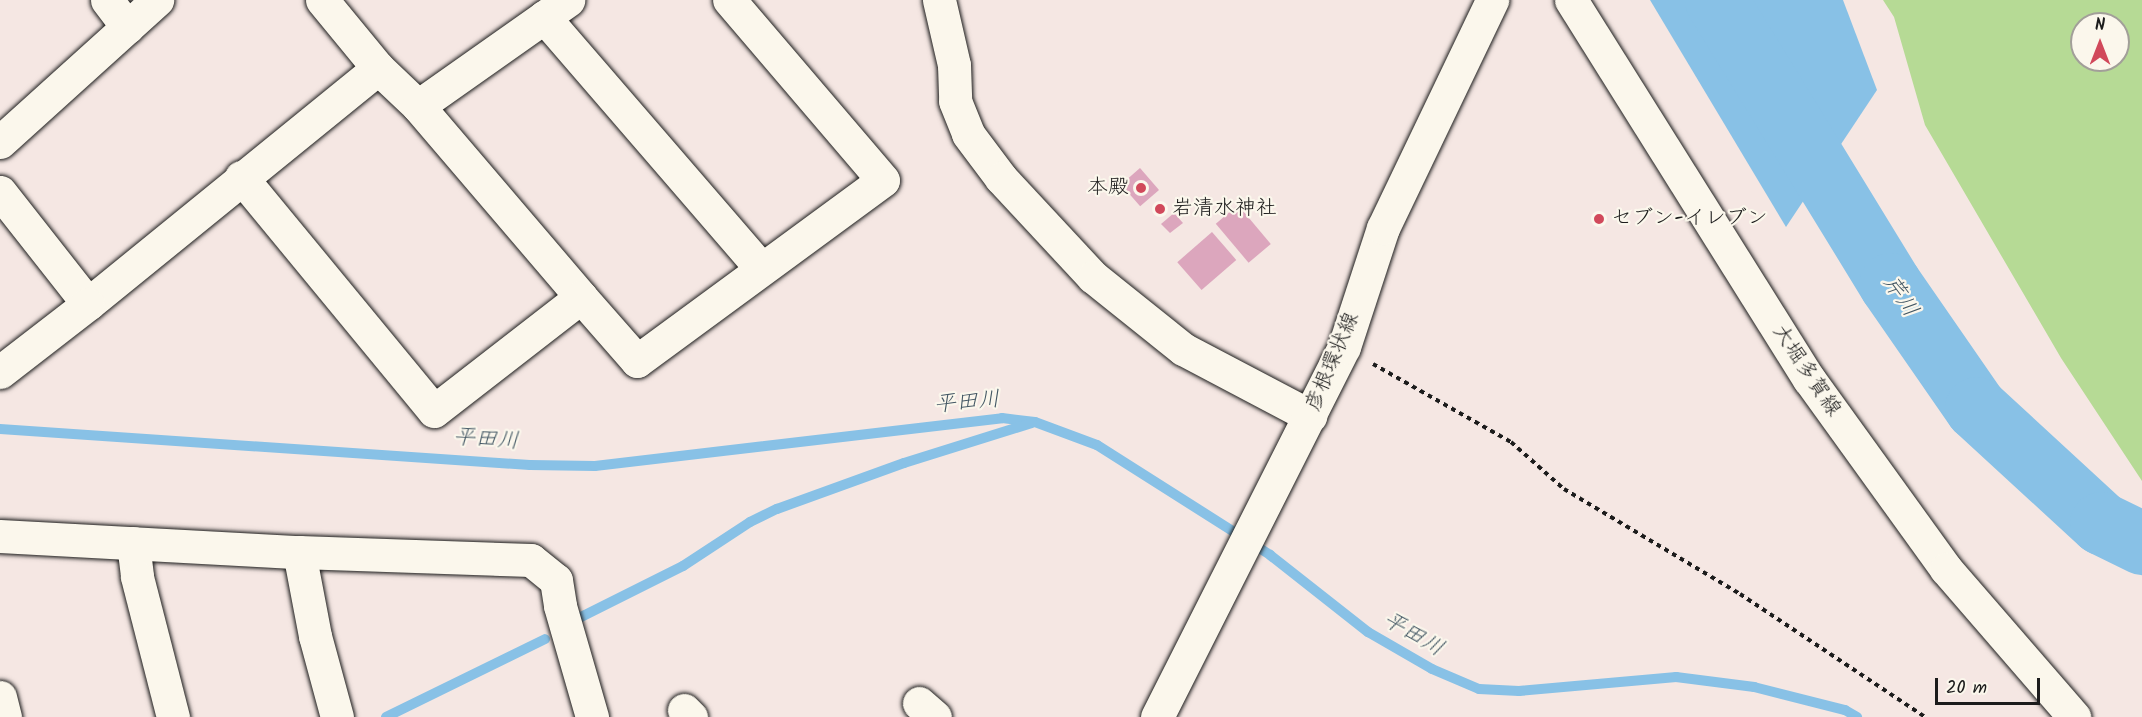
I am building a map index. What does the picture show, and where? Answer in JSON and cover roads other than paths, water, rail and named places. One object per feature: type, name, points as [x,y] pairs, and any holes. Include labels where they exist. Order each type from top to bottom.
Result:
[{"type":"street","points":[[107,0],[127,27]]},
{"type":"street","points":[[0,142],[157,0]]},
{"type":"street","points":[[322,0],[378,68],[418,106],[637,362],[761,268],[883,180],[729,0]]},
{"type":"street","points":[[939,0],[954,65],[955,100],[968,135],[1001,178],[1094,277],[1183,349],[1310,417]]},
{"type":"street","name":"彦根環状線","points":[[1157,717],[1344,347],[1383,228],[1492,0]]},
{"type":"street","name":"大堀多賀線","points":[[1571,0],[1809,379],[1946,569],[2074,717]]},
{"type":"street","points":[[418,106],[556,8],[761,268]]},
{"type":"street","points":[[0,372],[88,304],[241,177],[378,68]]},
{"type":"street","points":[[241,177],[434,411],[581,297]]},
{"type":"street","points":[[0,192],[88,304]]},
{"type":"street","points":[[0,536],[299,552],[531,560],[556,580],[560,606],[592,717]]},
{"type":"street","points":[[133,543],[137,577],[173,717]]},
{"type":"street","points":[[299,552],[315,636],[337,717]]},
{"type":"street","points":[[0,697],[5,717]]},
{"type":"water","points":[[1650,0],[1843,0],[1877,90],[1786,227]]},
{"type":"waterway","name":"芹川","points":[[1716,0],[1890,284],[1976,408],[2101,523],[2142,543]]},
{"type":"waterway","name":"平田川","points":[[0,429],[530,465],[595,466],[1002,418],[1035,422],[1097,445],[1270,555],[1368,632],[1432,669],[1479,689],[1519,691],[1676,677],[1754,687],[1845,710],[1857,717]]},
{"type":"waterway","points":[[581,617],[683,566],[750,522],[777,509],[904,463],[1032,423]]},
{"type":"waterway","points":[[386,717],[545,639]]},
{"type":"place","name":"本殿","points":[[1141,188]]},
{"type":"place","name":"岩清水神社","points":[[1160,209]]},
{"type":"place","name":"セブン-イレブン","points":[[1599,219]]}]
